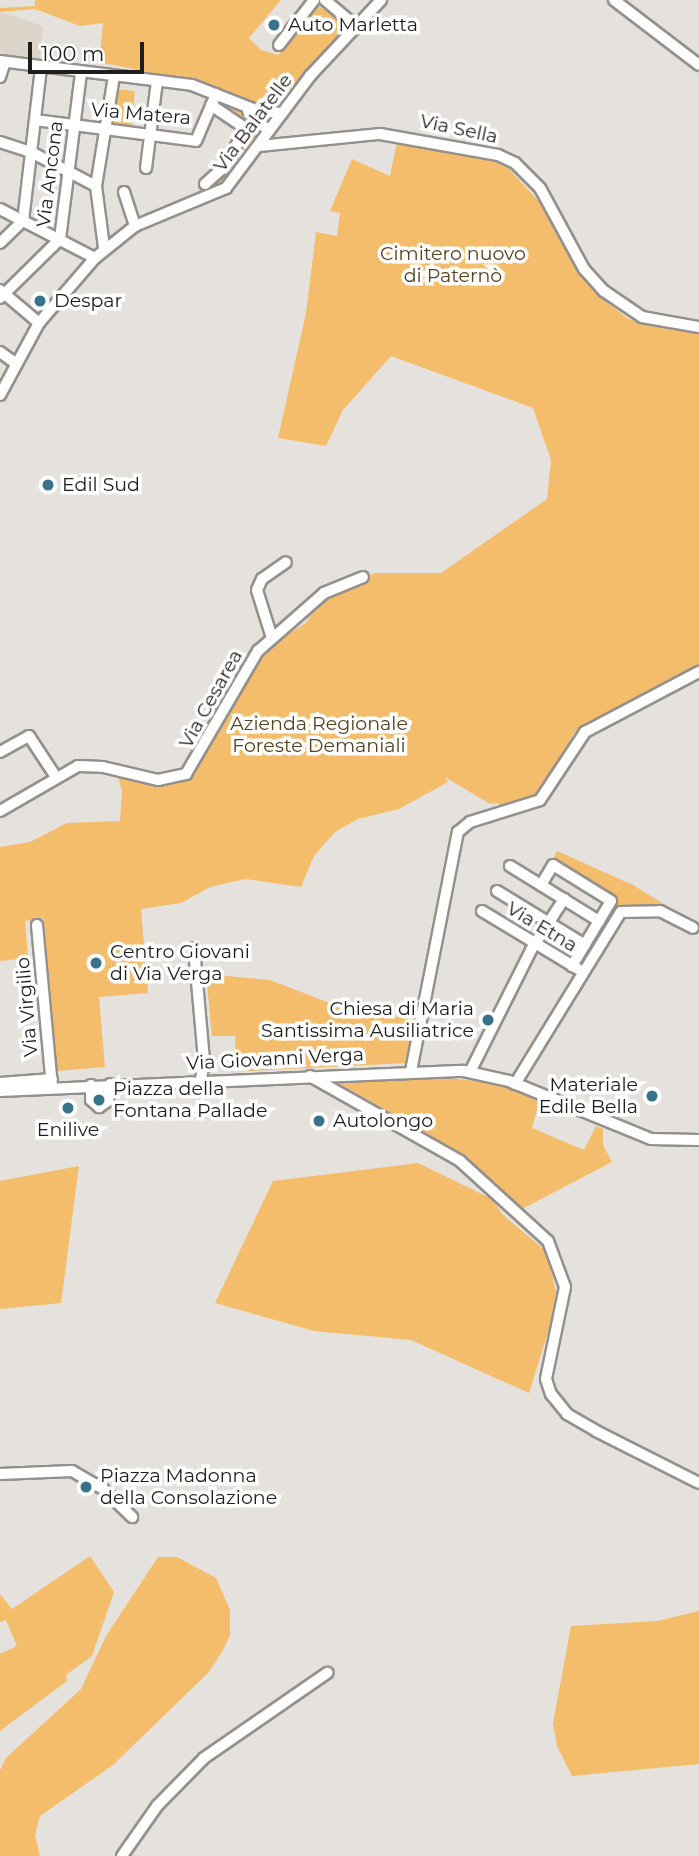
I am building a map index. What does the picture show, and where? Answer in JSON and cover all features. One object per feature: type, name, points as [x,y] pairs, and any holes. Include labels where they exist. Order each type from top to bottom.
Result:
[{"type":"street","points":[[279,45],[314,0]]},
{"type":"street","points":[[324,0],[357,27]]},
{"type":"street","name":"Via Balatelle","points":[[0,395],[39,323],[104,248],[135,226],[217,194],[237,177],[282,113],[381,0]]},
{"type":"street","points":[[614,0],[699,65]]},
{"type":"street","points":[[0,78],[3,62],[157,81],[282,113]]},
{"type":"street","points":[[0,243],[23,221],[41,67]]},
{"type":"street","name":"Via Ancona","points":[[1,294],[60,239],[81,73]]},
{"type":"street","points":[[104,248],[96,186],[114,76]]},
{"type":"street","points":[[146,168],[157,81]]},
{"type":"street","name":"Via Matera","points":[[35,120],[196,141],[216,94]]},
{"type":"street","points":[[236,103],[269,131]]},
{"type":"street","points":[[205,184],[227,164],[245,128],[211,105]]},
{"type":"street","name":"Via Sella","points":[[259,146],[380,134],[498,155],[515,163],[540,188],[584,269],[604,291],[642,317],[699,327]]},
{"type":"street","points":[[0,142],[31,152],[96,186]]},
{"type":"street","points":[[124,192],[135,226]]},
{"type":"street","points":[[0,209],[95,258]]},
{"type":"street","points":[[1,294],[39,323]]},
{"type":"street","points":[[0,352],[15,363]]},
{"type":"street","points":[[272,638],[257,590],[262,579],[286,562]]},
{"type":"street","name":"Via Cesarea","points":[[0,811],[56,777],[84,765],[158,780],[186,774],[250,661],[324,593],[363,577]]},
{"type":"street","points":[[411,1071],[458,832],[470,822],[524,809],[540,800],[585,732],[699,672]]},
{"type":"street","points":[[0,752],[29,736],[56,777]]},
{"type":"street","points":[[541,885],[553,865],[611,901],[572,966]]},
{"type":"street","points":[[510,866],[599,921]]},
{"type":"street","points":[[498,891],[585,945]]},
{"type":"street","points":[[470,1072],[535,944],[564,899]]},
{"type":"street","name":"Via Etna","points":[[482,911],[583,972]]},
{"type":"street","points":[[515,1084],[621,912],[660,911],[693,928]]},
{"type":"street","name":"Via Virgilio","points":[[37,925],[52,1083]]},
{"type":"street","points":[[194,948],[204,1059],[201,1080]]},
{"type":"street","points":[[204,1059],[214,1079]]},
{"type":"street","name":"Via Giovanni Verga","points":[[0,1083],[91,1085],[411,1071],[470,1072],[515,1084],[625,1129],[667,1141],[699,1140]]},
{"type":"street","points":[[308,1075],[449,1153],[548,1241],[565,1287],[547,1379],[551,1394],[567,1414],[596,1432],[699,1483]]},
{"type":"street","name":"Via Giovanni Verga","points":[[0,1091],[52,1083]]},
{"type":"street","points":[[91,1085],[90,1100],[99,1107],[108,1101],[110,1084]]},
{"type":"street","points":[[0,1474],[72,1471],[102,1488],[132,1517]]},
{"type":"street","points":[[122,1856],[157,1806],[204,1758],[327,1673]]},
{"type":"shaded area","points":[[0,12],[43,26],[39,61],[0,53]]},
{"type":"green space","points":[[35,0],[281,0],[249,38],[261,50],[278,55],[318,6],[350,24],[294,89],[269,108],[215,86],[99,62],[103,23],[80,26],[35,9],[0,12],[0,8],[35,6]]},
{"type":"green space","points":[[116,89],[135,91],[131,127],[112,125]]},
{"type":"green space","points":[[225,104],[255,118],[257,136],[224,182],[186,201],[224,176],[250,130],[249,122]]},
{"type":"green space","points":[[397,142],[483,157],[508,168],[545,208],[592,290],[628,319],[699,334],[699,668],[574,733],[538,796],[500,808],[498,803],[490,804],[445,777],[448,782],[399,809],[358,819],[335,832],[314,856],[301,887],[245,879],[210,887],[181,903],[141,909],[148,993],[99,997],[105,1067],[57,1071],[43,918],[25,921],[28,958],[0,961],[0,847],[30,842],[67,823],[120,821],[122,791],[117,773],[153,784],[176,783],[192,776],[254,667],[281,638],[306,623],[318,602],[335,589],[375,573],[441,573],[547,499],[551,460],[533,408],[391,356],[343,410],[326,446],[278,438],[306,313],[316,232],[337,236],[340,213],[330,211],[352,159],[390,176]]},
{"type":"green space","points":[[557,851],[633,885],[672,909],[620,908],[613,904],[615,898],[552,861]]},
{"type":"green space","points":[[206,974],[270,980],[369,1018],[415,1016],[407,1063],[249,1071],[236,1059],[235,1036],[212,1036]]},
{"type":"green space","points":[[433,1076],[493,1083],[540,1099],[532,1128],[584,1150],[596,1126],[603,1129],[603,1145],[612,1162],[522,1209],[459,1152],[337,1082]]},
{"type":"green space","points":[[418,1163],[492,1199],[503,1215],[546,1251],[556,1291],[554,1313],[529,1393],[411,1340],[314,1331],[215,1303],[273,1181]]},
{"type":"green space","points":[[79,1166],[61,1303],[0,1309],[0,1181]]},
{"type":"green space","points":[[90,1556],[114,1592],[92,1656],[66,1675],[67,1681],[0,1731],[0,1654],[17,1646],[6,1620],[0,1622],[0,1594],[12,1609]]},
{"type":"green space","points":[[158,1557],[177,1557],[216,1578],[230,1610],[230,1635],[222,1652],[208,1673],[113,1765],[40,1816],[35,1835],[40,1856],[0,1856],[0,1770],[6,1758],[81,1689],[106,1636]]},
{"type":"green space","points":[[699,1611],[699,1764],[572,1776],[557,1746],[553,1723],[571,1626],[657,1621]]},
{"type":"place","name":"Auto Marletta","points":[[274,25]]},
{"type":"place","name":"Despar","points":[[40,301]]},
{"type":"place","name":"Edil Sud","points":[[48,485]]},
{"type":"place","name":"Centro Giovani di Via Verga","points":[[96,963]]},
{"type":"place","name":"Chiesa di Maria Santissima Ausiliatrice","points":[[488,1020]]},
{"type":"place","name":"Materiale Edile Bella","points":[[652,1096]]},
{"type":"place","name":"Piazza della Fontana Pallade","points":[[99,1100]]},
{"type":"place","name":"Enilive","points":[[68,1108]]},
{"type":"place","name":"Autolongo","points":[[319,1121]]},
{"type":"place","name":"Piazza Madonna della Consolazione","points":[[86,1487]]},
{"type":"park label","name":"Cimitero nuovo di Paternò","points":[[453,265]]},
{"type":"park label","name":"Azienda Regionale Foreste Demaniali","points":[[319,735]]}]
